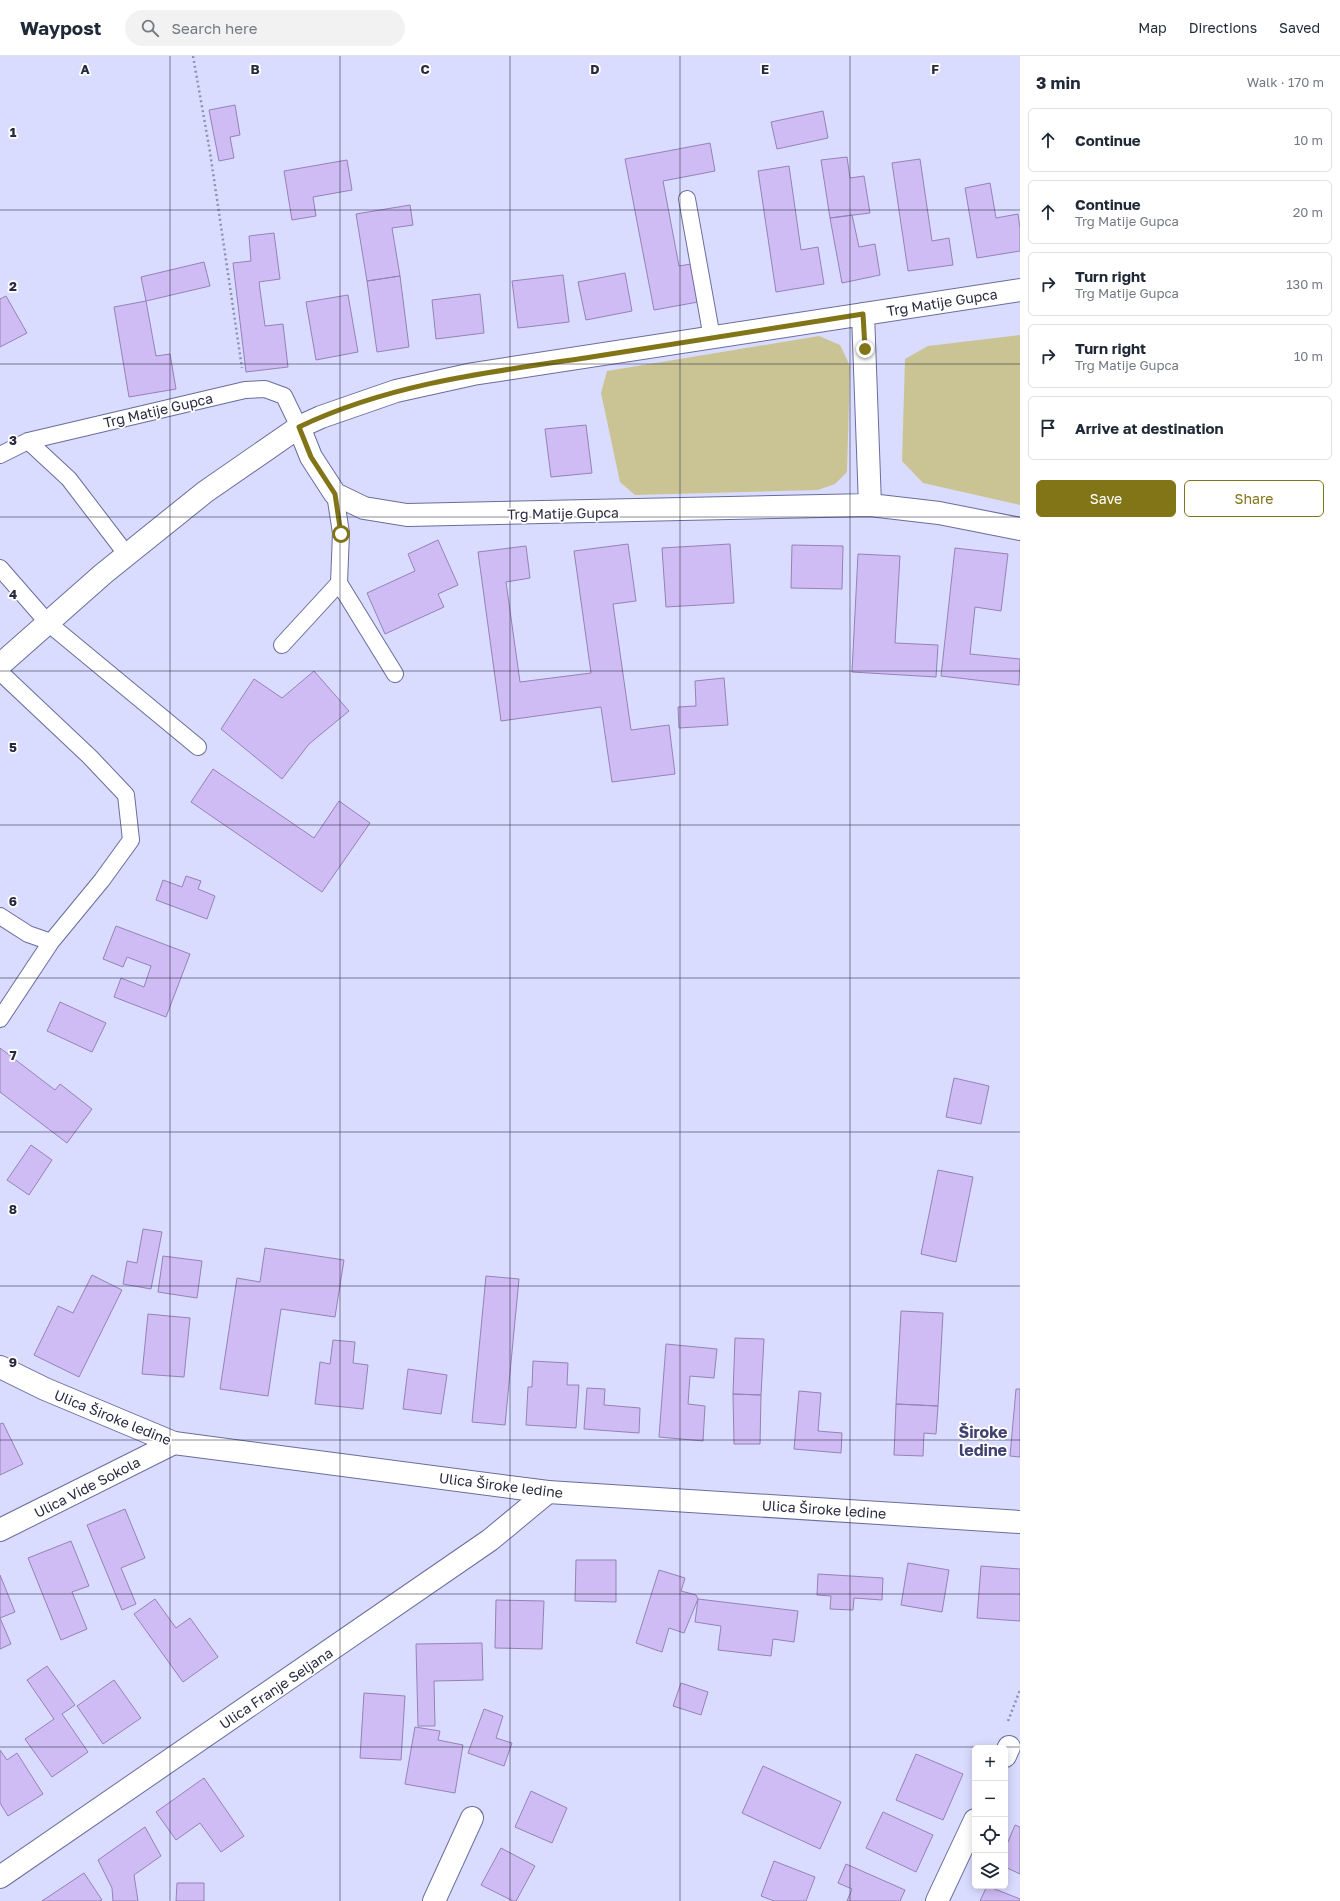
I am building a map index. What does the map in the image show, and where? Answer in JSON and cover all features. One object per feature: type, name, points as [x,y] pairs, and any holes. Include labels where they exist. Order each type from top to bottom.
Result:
[{"type":"street","name":"Trg Matije Gupca","points":[[0,665],[127,555],[205,492],[299,427],[321,416],[396,391],[473,374],[1020,290]]},
{"type":"street","points":[[863,314],[870,505]]},
{"type":"street","name":"Trg Matije Gupca","points":[[299,427],[311,457],[335,494],[364,508],[407,515],[870,505],[939,513],[1020,529]]},
{"type":"street","name":"Ulica Široke ledine","points":[[0,1367],[45,1389],[174,1443],[548,1492],[1020,1522]]},
{"type":"street","name":"Ulica Vide Sokola","points":[[0,1530],[174,1443]]},
{"type":"street","name":"Ulica Franje Seljana","points":[[0,1877],[490,1540],[548,1492]]},
{"type":"street","points":[[434,1901],[472,1818]]},
{"type":"street","points":[[937,1901],[972,1826]]},
{"type":"lane","points":[[687,199],[712,338]]},
{"type":"lane","name":"Trg Matije Gupca","points":[[0,455],[28,441],[245,390],[265,389],[284,396],[299,427]]},
{"type":"lane","points":[[28,441],[69,479],[127,555]]},
{"type":"lane","points":[[335,494],[341,534],[339,583],[394,674]]},
{"type":"lane","points":[[0,568],[48,623],[198,747]]},
{"type":"lane","points":[[282,645],[339,583]]},
{"type":"lane","points":[[0,672],[90,757],[126,795],[131,840],[102,880],[51,942],[0,1019]]},
{"type":"lane","points":[[0,916],[28,934],[51,942]]},
{"type":"path","points":[[193,56],[210,152],[245,390]]},
{"type":"path","points":[[1007,1745],[1007,1720],[1020,1690]]},
{"type":"shaded area","points":[[1020,335],[1020,505],[923,483],[902,461],[905,359],[928,346]]},
{"type":"shaded area","points":[[819,336],[840,345],[850,366],[847,472],[835,484],[818,490],[635,495],[620,482],[601,393],[607,371]]},
{"type":"building","points":[[235,105],[240,135],[230,137],[234,158],[219,161],[209,110]]},
{"type":"building","points":[[823,111],[828,138],[777,149],[771,122]]},
{"type":"building","points":[[710,143],[715,171],[663,181],[679,266],[691,264],[698,302],[654,310],[625,159]]},
{"type":"building","points":[[847,157],[850,178],[864,176],[870,213],[830,218],[821,160]]},
{"type":"building","points":[[920,159],[932,241],[949,238],[953,265],[908,271],[892,163]]},
{"type":"building","points":[[347,160],[352,190],[313,197],[316,216],[292,220],[284,171]]},
{"type":"building","points":[[789,166],[801,250],[818,247],[824,284],[776,292],[758,171]]},
{"type":"building","points":[[990,183],[996,218],[1018,214],[1020,228],[1020,251],[977,258],[965,188]]},
{"type":"building","points":[[410,205],[413,225],[392,228],[400,276],[367,281],[356,214]]},
{"type":"building","points":[[852,215],[859,247],[875,244],[880,275],[842,283],[830,218]]},
{"type":"building","points":[[274,233],[280,279],[259,282],[265,326],[283,324],[288,367],[246,372],[233,263],[251,261],[249,236]]},
{"type":"building","points":[[204,262],[210,286],[146,301],[141,277]]},
{"type":"building","points":[[625,273],[632,311],[586,320],[578,282]]},
{"type":"building","points":[[563,275],[569,322],[518,328],[512,281]]},
{"type":"building","points":[[400,276],[409,347],[377,352],[367,281]]},
{"type":"building","points":[[480,294],[484,333],[436,339],[432,300]]},
{"type":"building","points":[[348,295],[358,352],[316,360],[306,302]]},
{"type":"building","points":[[6,296],[27,333],[0,347],[0,299]]},
{"type":"building","points":[[146,301],[156,356],[170,354],[176,389],[129,397],[114,307]]},
{"type":"building","points":[[586,425],[592,473],[551,477],[545,429]]},
{"type":"building","points":[[438,540],[458,585],[438,594],[444,607],[385,634],[367,593],[415,571],[408,554]]},
{"type":"building","points":[[628,544],[636,601],[613,604],[631,730],[669,725],[675,774],[612,782],[601,707],[501,721],[478,552],[526,546],[530,578],[506,582],[520,682],[591,673],[574,551]]},
{"type":"building","points":[[730,544],[734,603],[666,607],[662,548]]},
{"type":"building","points":[[792,545],[843,546],[842,589],[791,588]]},
{"type":"building","points":[[955,548],[1008,554],[1001,611],[975,607],[970,654],[1020,659],[1019,685],[941,676]]},
{"type":"building","points":[[858,554],[900,556],[895,643],[938,645],[936,677],[852,672]]},
{"type":"building","points":[[314,671],[349,711],[309,744],[282,779],[221,729],[254,679],[282,698]]},
{"type":"building","points":[[724,678],[728,725],[679,728],[678,707],[696,706],[695,681]]},
{"type":"building","points":[[213,769],[314,838],[339,801],[370,823],[322,892],[191,802]]},
{"type":"building","points":[[186,876],[201,881],[198,889],[215,896],[207,919],[156,900],[163,880],[182,887]]},
{"type":"building","points":[[116,926],[190,954],[166,1017],[114,997],[121,978],[144,987],[151,966],[127,957],[123,967],[103,959]]},
{"type":"building","points":[[60,1002],[106,1023],[92,1052],[47,1031]]},
{"type":"building","points":[[0,1048],[55,1090],[60,1084],[92,1109],[67,1143],[0,1092]]},
{"type":"building","points":[[954,1078],[989,1086],[981,1124],[946,1117]]},
{"type":"building","points":[[31,1145],[52,1160],[29,1195],[7,1180]]},
{"type":"building","points":[[938,1170],[973,1177],[956,1262],[921,1254]]},
{"type":"building","points":[[143,1229],[162,1232],[151,1289],[123,1284],[127,1261],[137,1263]]},
{"type":"building","points":[[265,1248],[344,1260],[335,1317],[281,1309],[268,1396],[220,1389],[237,1278],[260,1282]]},
{"type":"building","points":[[163,1256],[202,1261],[197,1298],[158,1292]]},
{"type":"building","points":[[92,1275],[122,1290],[79,1377],[34,1355],[58,1306],[73,1313]]},
{"type":"building","points":[[486,1276],[519,1279],[505,1425],[472,1422]]},
{"type":"building","points":[[901,1311],[943,1313],[938,1406],[896,1404]]},
{"type":"building","points":[[148,1314],[190,1318],[184,1377],[142,1374]]},
{"type":"building","points":[[735,1338],[764,1339],[761,1395],[733,1394]]},
{"type":"building","points":[[333,1340],[355,1342],[353,1363],[368,1365],[363,1409],[315,1404],[320,1362],[330,1364]]},
{"type":"building","points":[[666,1344],[717,1349],[714,1378],[690,1376],[688,1404],[705,1406],[703,1441],[659,1437]]},
{"type":"building","points":[[533,1361],[568,1363],[567,1385],[579,1385],[576,1428],[526,1425],[528,1387],[532,1387]]},
{"type":"building","points":[[408,1369],[447,1375],[441,1414],[403,1409]]},
{"type":"building","points":[[587,1388],[605,1389],[604,1405],[640,1408],[639,1433],[584,1429]]},
{"type":"building","points":[[1016,1389],[1020,1389],[1020,1457],[1010,1456]]},
{"type":"building","points":[[799,1391],[821,1393],[818,1431],[842,1433],[841,1453],[794,1449]]},
{"type":"building","points":[[733,1394],[761,1395],[760,1444],[734,1444]]},
{"type":"building","points":[[896,1404],[938,1406],[936,1434],[924,1433],[923,1456],[894,1455]]},
{"type":"building","points":[[3,1423],[23,1464],[0,1475],[0,1424]]},
{"type":"building","points":[[125,1509],[145,1558],[121,1568],[136,1604],[122,1610],[87,1525]]},
{"type":"building","points":[[71,1541],[89,1586],[72,1592],[87,1629],[61,1640],[28,1558]]},
{"type":"building","points":[[576,1560],[616,1560],[616,1602],[575,1601]]},
{"type":"building","points":[[908,1563],[949,1570],[942,1612],[901,1605]]},
{"type":"building","points":[[981,1566],[1020,1569],[1020,1621],[977,1618]]},
{"type":"building","points":[[659,1570],[685,1578],[681,1591],[696,1595],[698,1599],[684,1633],[669,1628],[662,1652],[636,1643]]},
{"type":"building","points":[[818,1574],[883,1578],[882,1600],[854,1598],[853,1610],[830,1609],[831,1596],[817,1595]]},
{"type":"building","points":[[0,1575],[15,1612],[0,1618]]},
{"type":"building","points":[[155,1599],[176,1628],[190,1618],[218,1657],[183,1682],[134,1614]]},
{"type":"building","points":[[698,1599],[798,1611],[794,1642],[773,1639],[771,1656],[718,1650],[721,1626],[695,1622]]},
{"type":"building","points":[[496,1600],[544,1601],[542,1649],[495,1648]]},
{"type":"building","points":[[0,1618],[11,1644],[0,1649]]},
{"type":"building","points":[[482,1643],[483,1680],[434,1681],[435,1726],[418,1726],[416,1644]]},
{"type":"building","points":[[47,1666],[75,1705],[62,1714],[88,1752],[52,1777],[25,1739],[54,1719],[27,1680]]},
{"type":"building","points":[[114,1680],[141,1718],[103,1744],[77,1706]]},
{"type":"building","points":[[681,1683],[708,1692],[701,1715],[673,1706]]},
{"type":"building","points":[[364,1693],[405,1696],[401,1760],[360,1758]]},
{"type":"building","points":[[484,1709],[503,1716],[496,1738],[512,1743],[504,1766],[468,1753]]},
{"type":"building","points":[[415,1727],[440,1731],[438,1740],[463,1745],[455,1793],[405,1784]]},
{"type":"building","points":[[0,1750],[7,1760],[17,1753],[43,1794],[8,1816],[0,1803]]},
{"type":"building","points":[[916,1754],[963,1774],[943,1820],[896,1800]]},
{"type":"building","points":[[763,1766],[841,1802],[820,1849],[742,1813]]},
{"type":"building","points":[[204,1778],[244,1836],[221,1852],[200,1823],[176,1840],[156,1812]]},
{"type":"building","points":[[531,1791],[567,1808],[552,1843],[515,1827]]},
{"type":"building","points":[[883,1812],[933,1835],[916,1872],[866,1848]]},
{"type":"building","points":[[1015,1825],[1020,1827],[1020,1874],[1008,1868],[1008,1842]]},
{"type":"building","points":[[145,1827],[161,1856],[134,1875],[138,1901],[113,1901],[112,1888],[98,1860]]},
{"type":"building","points":[[501,1848],[535,1866],[516,1901],[513,1901],[481,1885]]},
{"type":"building","points":[[774,1861],[815,1877],[806,1901],[774,1901],[761,1896]]},
{"type":"building","points":[[846,1864],[905,1890],[900,1901],[847,1901],[852,1889],[838,1883]]},
{"type":"building","points":[[84,1873],[102,1900],[42,1901]]},
{"type":"building","points":[[177,1883],[204,1883],[204,1901],[176,1901]]},
{"type":"building","points":[[986,1889],[995,1889],[1020,1899],[1020,1901],[980,1901]]},
{"type":"district","name":"Široke ledine","points":[[983,1441]]},
{"type":"route","points":[[341,534],[335,494],[311,457],[299,427],[321,416],[396,391],[473,374],[863,314],[865,349]]}]
